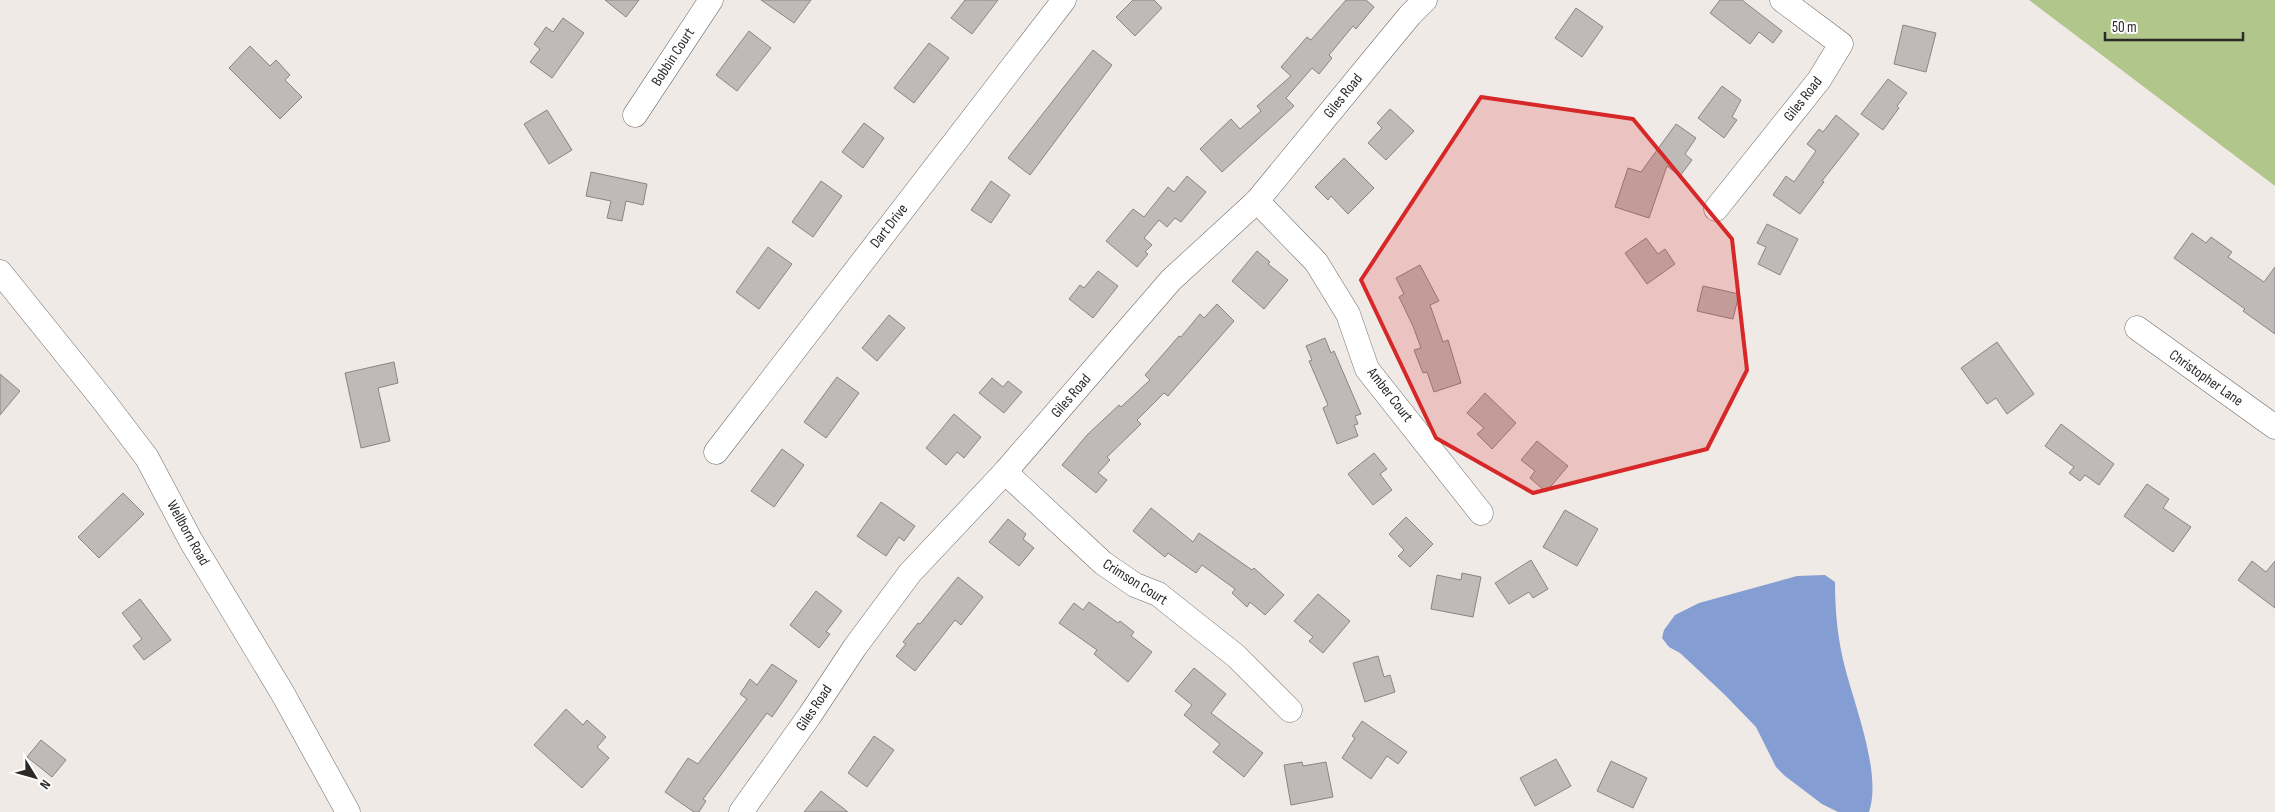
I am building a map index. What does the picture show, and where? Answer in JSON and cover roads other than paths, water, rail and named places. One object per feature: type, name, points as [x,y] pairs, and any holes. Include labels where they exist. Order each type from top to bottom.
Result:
[{"type":"street","name":"Bobbin Court","points":[[635,115],[711,0]]},
{"type":"street","name":"Dart Drive","points":[[716,452],[1064,0]]},
{"type":"street","name":"Giles Road","points":[[741,812],[810,715],[855,647],[910,574],[1005,472],[1171,280],[1257,201],[1410,15],[1425,0]]},
{"type":"street","name":"Giles Road","points":[[1716,209],[1819,80],[1841,44],[1782,0]]},
{"type":"street","name":"Amber Court","points":[[1257,201],[1316,262],[1348,314],[1367,369],[1480,513]]},
{"type":"street","name":"Wellborn Road","points":[[0,272],[103,400],[146,458],[191,541],[283,694],[348,812]]},
{"type":"street","name":"Christopher Lane","points":[[2137,328],[2275,427]]},
{"type":"street","name":"Crimson Court","points":[[1005,472],[1103,563],[1135,585],[1158,594],[1236,656],[1290,710]]},
{"type":"water","points":[[1825,575],[1835,582],[1835,601],[1842,655],[1869,756],[1872,795],[1869,812],[1838,812],[1822,804],[1785,776],[1776,767],[1756,727],[1724,694],[1680,653],[1669,647],[1662,638],[1664,630],[1675,615],[1699,603],[1797,576]]}]
